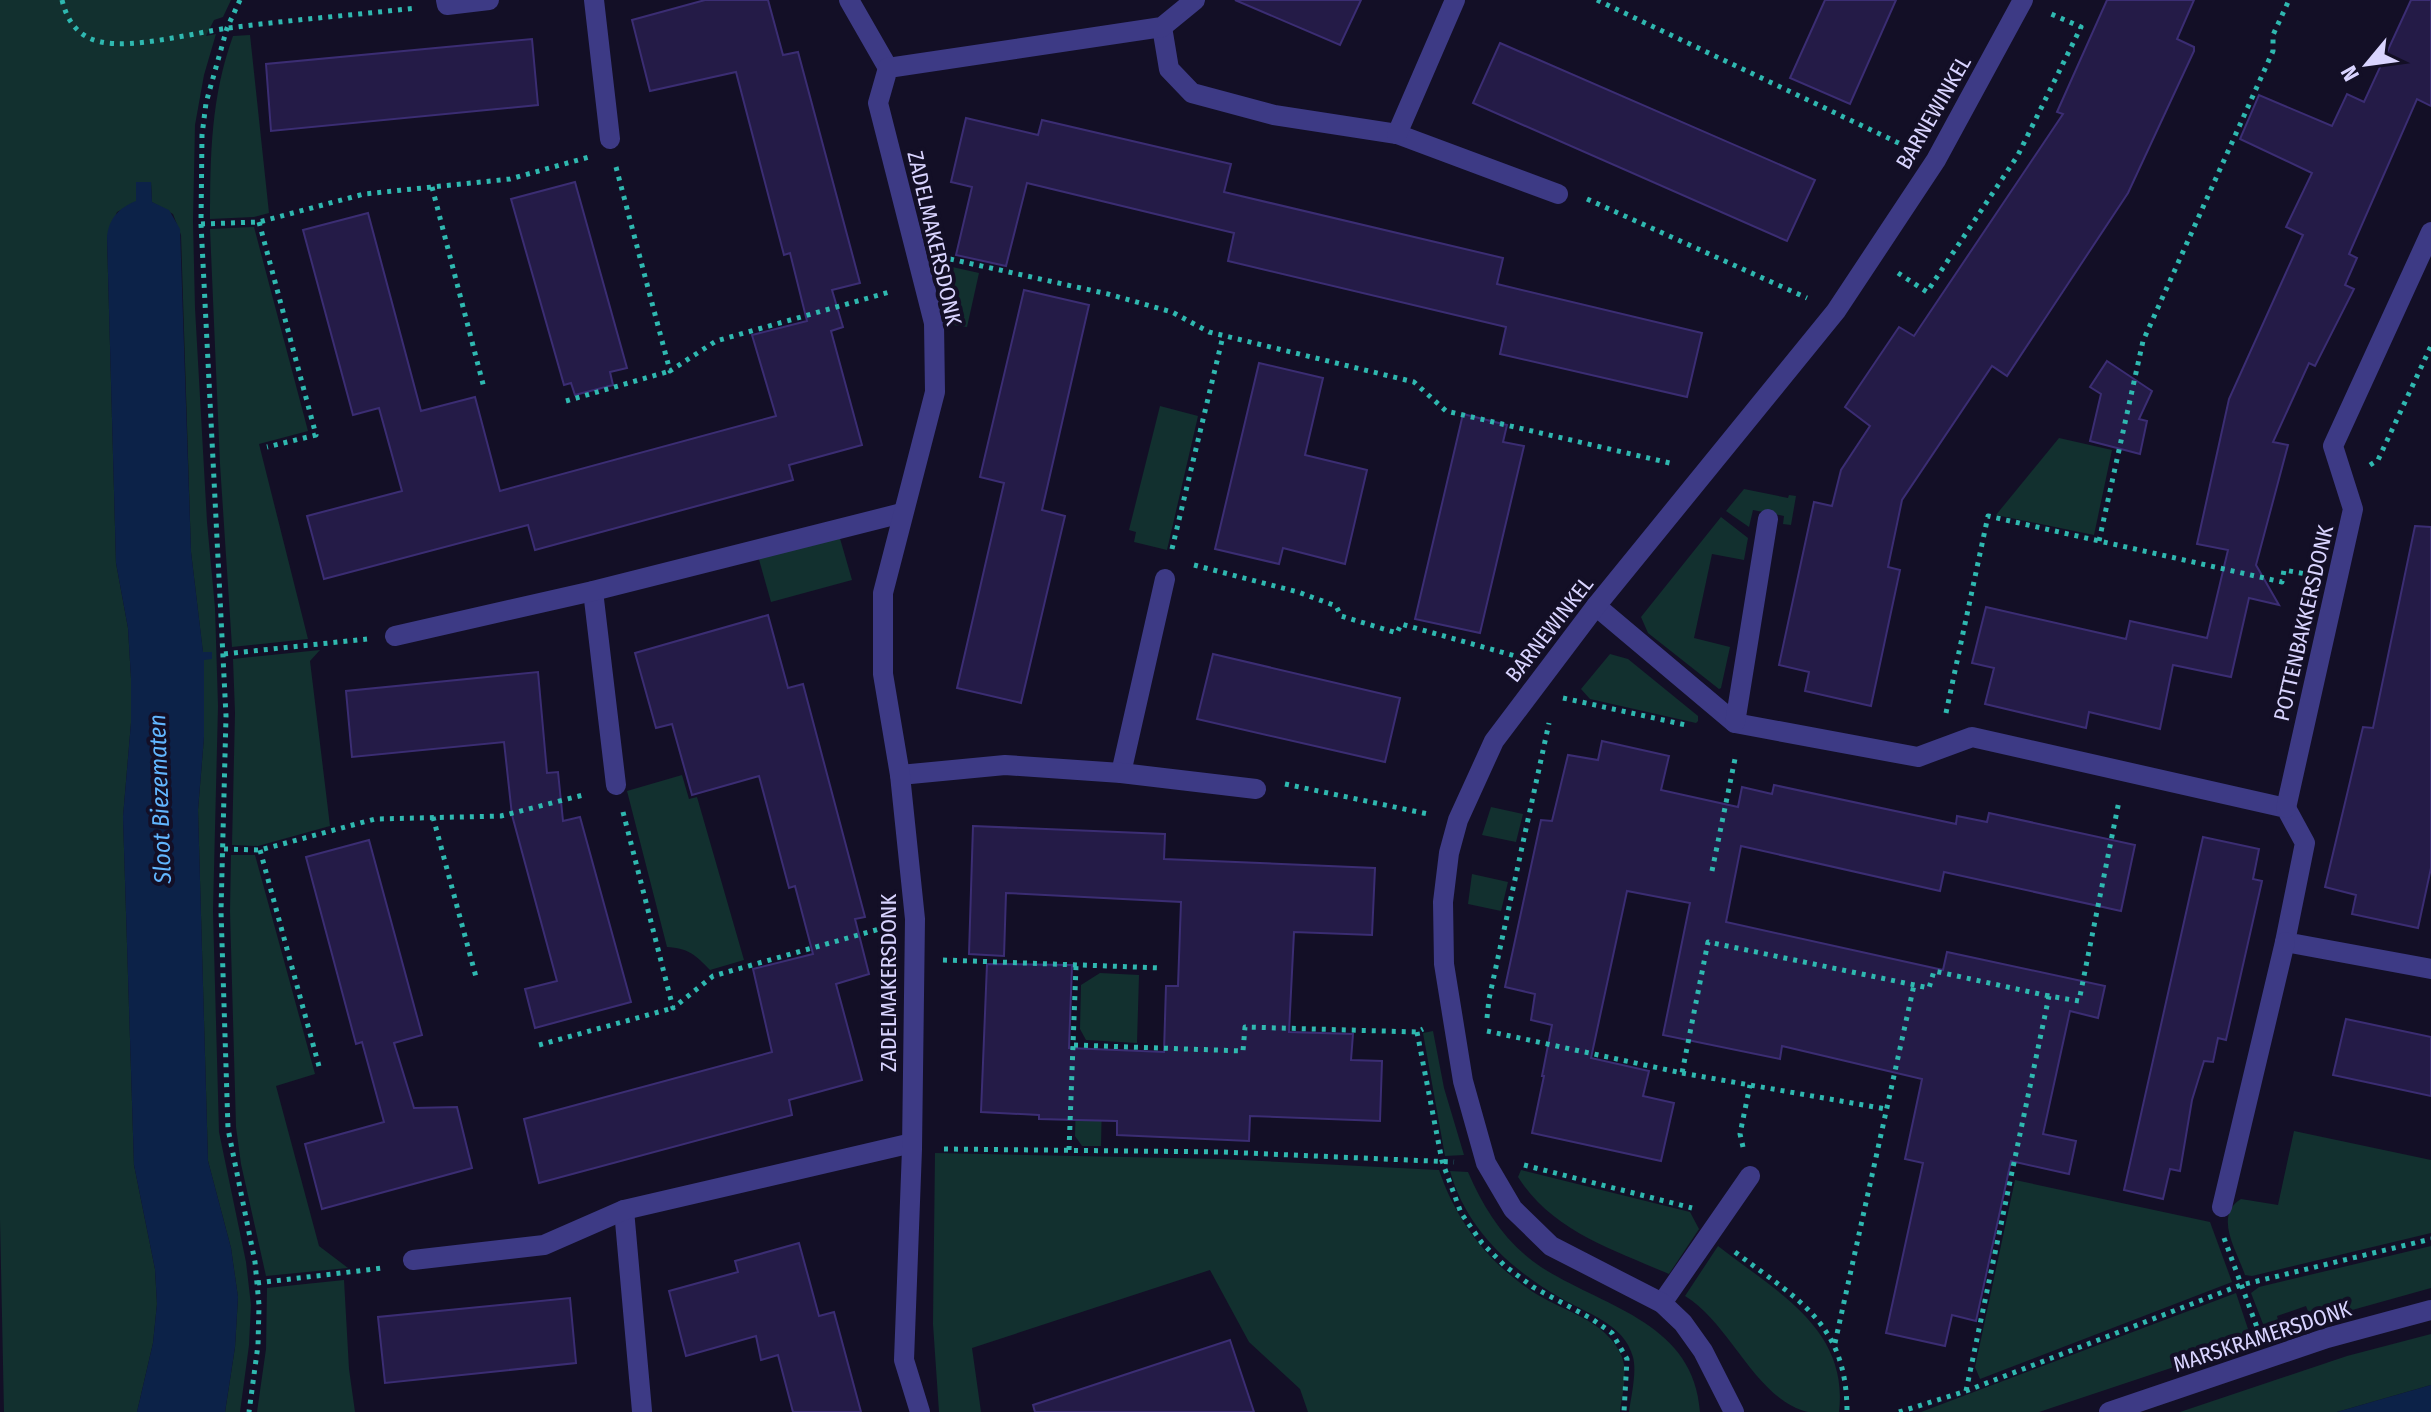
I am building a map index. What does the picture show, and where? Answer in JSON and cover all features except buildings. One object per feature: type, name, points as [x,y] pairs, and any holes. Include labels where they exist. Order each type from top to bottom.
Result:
[{"type":"street","points":[[447,2],[489,0]]},
{"type":"street","points":[[594,0],[611,145]]},
{"type":"street","points":[[849,0],[888,68],[1162,27],[1195,0]]},
{"type":"street","points":[[1397,134],[1455,0]]},
{"type":"street","name":"BARNEWINKEL","points":[[1734,1412],[1703,1351],[1683,1323],[1662,1303],[1551,1246],[1513,1209],[1486,1163],[1463,1081],[1444,964],[1443,902],[1449,853],[1458,820],[1494,741],[1596,606],[1836,311],[1936,160],[2022,1]]},
{"type":"street","points":[[1162,27],[1169,69],[1192,93],[1274,115],[1397,134],[1558,194]]},
{"type":"street","name":"ZADELMAKERSDONK","points":[[888,68],[878,103],[934,323],[935,392],[883,593],[883,674],[900,775],[915,919],[912,1146],[904,1360],[920,1412]]},
{"type":"street","name":"POTTENBAKKERSDONK","points":[[2286,808],[2353,509],[2333,446],[2431,232]]},
{"type":"street","points":[[395,636],[593,591],[902,513]]},
{"type":"street","points":[[1735,723],[1768,519]]},
{"type":"street","points":[[1121,773],[1168,569]]},
{"type":"street","points":[[593,591],[616,785]]},
{"type":"street","points":[[1596,606],[1735,723],[1918,757],[1972,737],[2286,808],[2305,843],[2285,942],[2222,1207]]},
{"type":"street","points":[[900,775],[1005,765],[1121,773],[1256,789]]},
{"type":"street","points":[[2285,942],[2431,969]]},
{"type":"street","points":[[413,1260],[544,1245],[624,1210],[912,1146]]},
{"type":"street","points":[[1662,1303],[1750,1176]]},
{"type":"street","points":[[624,1210],[642,1411]]},
{"type":"street","name":"MARSKRAMERSDONK","points":[[2109,1412],[2327,1338],[2431,1310]]},
{"type":"path","points":[[62,0],[69,21],[76,29],[101,42],[183,37],[227,28],[447,2]]},
{"type":"path","points":[[240,0],[211,77],[203,125],[201,224],[226,716],[221,911],[228,1129],[257,1283],[259,1326],[249,1412]]},
{"type":"path","points":[[1597,0],[1936,160]]},
{"type":"path","points":[[2099,541],[2143,341],[2273,51],[2273,35],[2289,0]]},
{"type":"path","points":[[1873,257],[1927,292],[2018,155],[2081,27],[2022,1]]},
{"type":"path","points":[[201,224],[259,222],[364,194],[510,179],[611,145],[670,371]]},
{"type":"path","points":[[432,187],[484,388]]},
{"type":"path","points":[[1558,194],[1590,199],[1836,311]]},
{"type":"path","points":[[259,222],[316,435],[267,447]]},
{"type":"path","points":[[916,252],[1108,294],[1172,312],[1209,332],[1414,382],[1446,411],[1706,472]]},
{"type":"path","points":[[566,401],[670,371],[716,341],[924,283]]},
{"type":"path","points":[[1223,336],[1168,569],[1298,592],[1336,606],[1341,616],[1397,633],[1401,624],[1551,666]]},
{"type":"path","points":[[2344,482],[2378,460],[2431,346]]},
{"type":"path","points":[[1939,750],[1988,516],[2282,582],[2284,570],[2338,579]]},
{"type":"path","points":[[224,654],[395,636]]},
{"type":"path","points":[[1531,691],[1702,729],[1735,723],[1738,743],[1712,871]]},
{"type":"path","points":[[1486,1031],[1489,999],[1548,724],[1567,699]]},
{"type":"path","points":[[1682,1073],[1708,942],[1929,988],[1934,971],[2079,1001],[2125,772]]},
{"type":"path","points":[[1256,789],[1267,780],[1458,820]]},
{"type":"path","points":[[224,849],[260,850],[375,819],[501,816],[563,802],[616,785],[673,1008]]},
{"type":"path","points":[[433,817],[476,977]]},
{"type":"path","points":[[260,850],[320,1070]]},
{"type":"path","points":[[539,1045],[673,1008],[713,976],[915,919]]},
{"type":"path","points":[[914,958],[1162,968]]},
{"type":"path","points":[[1069,1150],[1076,966]]},
{"type":"path","points":[[1835,1345],[1914,985]]},
{"type":"path","points":[[1966,1391],[2049,996]]},
{"type":"path","points":[[1454,1022],[1682,1073],[1886,1109]]},
{"type":"path","points":[[1074,1045],[1243,1051],[1245,1027],[1417,1032],[1442,1161],[1461,1213],[1482,1243],[1505,1266],[1533,1287],[1612,1333],[1627,1359],[1624,1412]]},
{"type":"path","points":[[1750,1085],[1740,1134],[1750,1176]]},
{"type":"path","points":[[912,1146],[1223,1152],[1525,1165],[1694,1208],[1724,1243],[1816,1316],[1835,1345],[1843,1367],[1847,1412]]},
{"type":"path","points":[[2222,1207],[2217,1221],[2268,1359]]},
{"type":"path","points":[[1899,1412],[1966,1391],[2241,1285],[2431,1239]]},
{"type":"path","points":[[257,1283],[354,1273]]},
{"type":"green space","points":[[0,0],[231,0],[223,17],[214,20],[206,36],[216,34],[204,75],[195,125],[193,221],[195,308],[215,608],[218,706],[213,911],[219,1132],[246,1262],[251,1305],[240,1412],[225,1412],[235,1347],[238,1297],[231,1248],[208,1161],[198,810],[204,737],[204,659],[211,659],[203,653],[191,552],[181,235],[173,214],[152,202],[151,183],[136,202],[117,212],[107,237],[116,563],[128,628],[131,678],[131,723],[123,817],[134,1165],[155,1269],[157,1304],[153,1343],[137,1412],[4,1412],[0,1220]]},
{"type":"green space","points":[[250,35],[269,213],[254,217],[210,219],[211,149],[220,81],[233,36]]},
{"type":"green space","points":[[254,227],[308,431],[259,444],[308,639],[232,647],[210,229]]},
{"type":"green space","points":[[939,264],[979,273],[967,327],[953,325]]},
{"type":"green space","points":[[1160,406],[1198,416],[1167,550],[1134,542],[1136,532],[1129,530]]},
{"type":"green space","points":[[2059,438],[2112,450],[2094,535],[1996,515]]},
{"type":"green space","points":[[1744,489],[1788,498],[1789,495],[1796,496],[1791,525],[1783,524],[1784,516],[1753,510],[1749,527],[1726,511]]},
{"type":"green space","points":[[1721,517],[1748,538],[1744,560],[1712,554],[1694,638],[1730,647],[1719,689],[1648,633],[1641,617]]},
{"type":"green space","points":[[839,535],[852,580],[771,602],[758,556]]},
{"type":"green space","points":[[320,650],[310,661],[330,826],[258,846],[232,845],[233,659]]},
{"type":"green space","points":[[1610,654],[1628,659],[1698,716],[1698,721],[1590,699],[1581,689]]},
{"type":"green space","points":[[682,775],[689,799],[697,797],[744,960],[710,970],[691,953],[667,947],[627,791]]},
{"type":"green space","points":[[1491,807],[1523,814],[1516,842],[1482,835]]},
{"type":"green space","points":[[231,855],[255,855],[315,1074],[276,1086],[319,1246],[348,1268],[266,1276],[241,1164],[236,1127]]},
{"type":"green space","points":[[1472,874],[1508,882],[1501,911],[1468,904]]},
{"type":"green space","points":[[1100,973],[1139,975],[1137,1043],[1086,1040],[1080,1029],[1081,985]]},
{"type":"green space","points":[[1433,1031],[1444,1088],[1464,1155],[1445,1156],[1423,1033]]},
{"type":"green space","points":[[1103,1051],[1101,1146],[1082,1146],[1075,1136],[1077,1060]]},
{"type":"green space","points":[[2294,1131],[2431,1160],[2431,1233],[2252,1276],[2245,1275],[2230,1234],[2229,1215],[2241,1199],[2278,1205]]},
{"type":"green space","points":[[935,1153],[1221,1159],[1439,1170],[1454,1206],[1474,1238],[1500,1266],[1530,1290],[1606,1333],[1615,1344],[1624,1370],[1620,1412],[1308,1412],[1300,1389],[1249,1342],[1210,1270],[972,1348],[981,1412],[939,1412],[933,1324]]},
{"type":"green space","points":[[1521,1170],[1690,1212],[1699,1229],[1669,1274],[1606,1247],[1566,1225],[1532,1196],[1518,1177]]},
{"type":"green space","points":[[1450,1171],[1468,1172],[1497,1225],[1528,1258],[1642,1321],[1663,1337],[1681,1357],[1694,1382],[1700,1412],[1629,1412],[1634,1363],[1628,1345],[1612,1327],[1541,1286],[1507,1259],[1478,1228],[1457,1192]]},
{"type":"green space","points":[[2015,1180],[2210,1222],[2232,1282],[1980,1379],[1975,1367]]},
{"type":"green space","points":[[1718,1246],[1784,1296],[1820,1334],[1832,1357],[1839,1383],[1839,1412],[1808,1412],[1789,1404],[1773,1392],[1716,1324],[1685,1296]]},
{"type":"green space","points":[[2431,1246],[2431,1288],[2320,1319],[2317,1312],[2309,1314],[2306,1306],[2277,1316],[2279,1324],[2265,1329],[2251,1293],[2259,1287]]},
{"type":"green space","points":[[344,1280],[349,1369],[355,1412],[257,1412],[266,1349],[267,1288]]},
{"type":"green space","points":[[2236,1293],[2252,1341],[2039,1412],[1921,1412]]},
{"type":"green space","points":[[2431,1334],[2431,1385],[2337,1412],[2180,1412],[2347,1356]]},
{"type":"water","name":"Sloot Biezematen","points":[[136,182],[151,182],[152,202],[169,210],[180,229],[191,552],[203,652],[212,652],[212,659],[204,660],[204,737],[198,810],[208,1161],[231,1248],[238,1297],[235,1347],[225,1412],[137,1412],[153,1343],[157,1304],[155,1269],[134,1165],[123,817],[131,723],[131,678],[128,628],[116,563],[107,237],[116,214],[136,201]]},
{"type":"water","points":[[2431,1385],[2431,1412],[2337,1412]]}]
